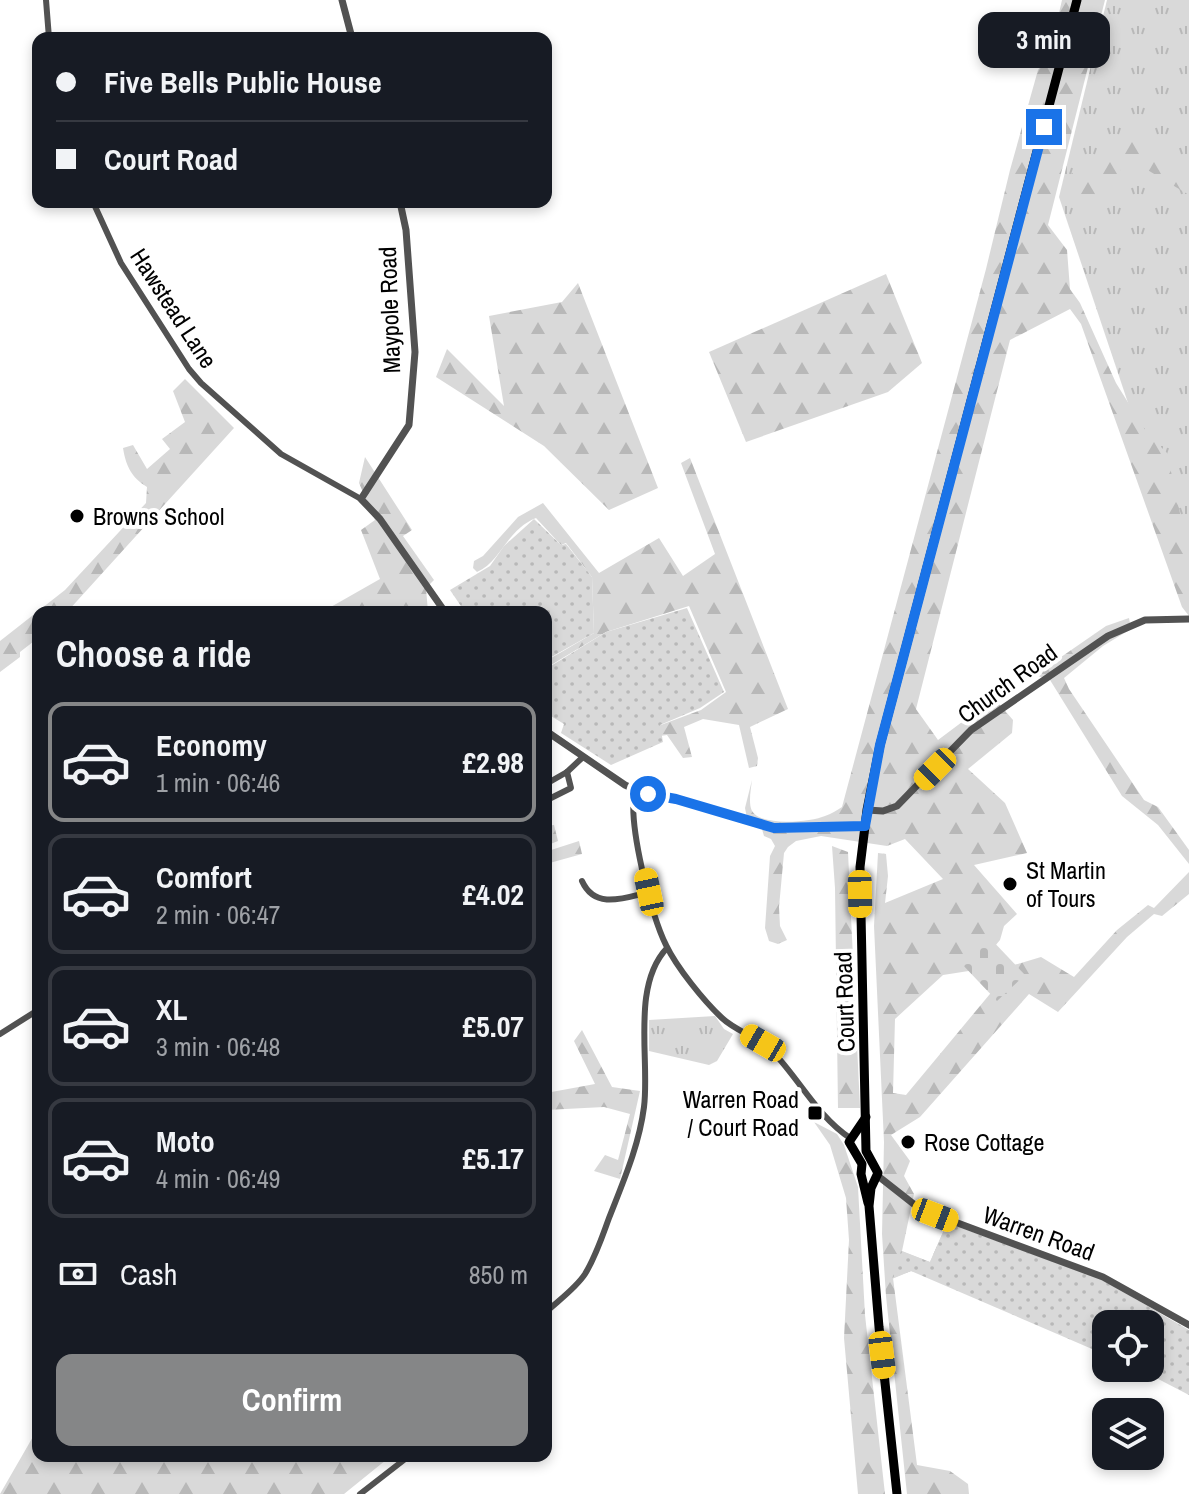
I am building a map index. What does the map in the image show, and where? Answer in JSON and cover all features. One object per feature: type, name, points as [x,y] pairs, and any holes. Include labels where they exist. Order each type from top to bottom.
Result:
[{"type":"main road","name":"Court Road","points":[[876,1175],[867,1154],[860,894],[865,826],[875,763],[1077,0]]},
{"type":"main road","points":[[866,1117],[852,1136],[850,1145],[862,1174],[869,1206],[897,1494]]},
{"type":"main road","points":[[852,1136],[861,1134],[867,1142],[861,1150],[853,1149]]},
{"type":"main road","points":[[862,1174],[870,1166],[876,1175],[869,1206]]},
{"type":"main road","points":[[862,1174],[869,1183],[876,1175]]},
{"type":"street","points":[[46,0],[49,32]]},
{"type":"street","points":[[342,0],[350,32]]},
{"type":"street","name":"Hawstead Lane","points":[[96,208],[121,263],[201,383],[281,454],[361,499]]},
{"type":"street","name":"Maypole Road","points":[[361,499],[409,425],[415,352],[406,230],[401,208]]},
{"type":"street","points":[[361,499],[380,519],[441,606]]},
{"type":"street","name":"Church Road","points":[[867,810],[887,810],[903,802],[971,730],[1108,636],[1145,620],[1189,619]]},
{"type":"street","points":[[552,735],[635,791],[676,799],[774,828],[865,826]]},
{"type":"street","points":[[552,781],[583,757]]},
{"type":"street","points":[[552,798],[571,788],[567,772]]},
{"type":"street","points":[[635,791],[636,830],[649,892],[667,948],[718,1014],[772,1050],[829,1119],[852,1136]]},
{"type":"street","points":[[582,881],[589,892],[605,900],[649,892]]},
{"type":"street","points":[[552,1306],[584,1277],[598,1250],[627,1175],[644,1107],[648,990],[659,957],[667,948]]},
{"type":"street","points":[[0,1034],[32,1014]]},
{"type":"street","name":"Warren Road","points":[[876,1175],[920,1209],[1103,1277],[1189,1325]]},
{"type":"street","points":[[360,1494],[401,1462]]},
{"type":"green space","points":[[1062,0],[1105,0],[1048,225],[1067,250],[1070,289],[1080,303],[1116,383],[1147,433],[1167,453],[1189,555],[1189,616],[1182,607],[1081,324],[1070,309],[1010,340],[916,709],[938,740],[994,698],[1013,720],[1012,733],[968,769],[1005,803],[1027,853],[974,865],[1017,914],[1004,926],[1000,940],[975,970],[943,975],[895,1019],[893,1093],[906,1095],[1014,965],[1041,957],[1074,977],[1117,930],[1148,905],[1154,908],[1189,872],[1189,894],[1162,916],[1154,914],[1127,937],[1058,1012],[1029,994],[920,1117],[891,1135],[910,1161],[904,1176],[914,1194],[902,1251],[930,1262],[947,1223],[1100,1279],[1155,1310],[1112,1307],[911,1271],[893,1278],[917,1465],[950,1471],[968,1484],[969,1494],[907,1494],[882,1234],[884,1142],[874,926],[878,853],[886,854],[888,876],[885,903],[943,879],[905,839],[887,846],[821,836],[796,841],[784,853],[779,907],[780,926],[787,940],[778,944],[769,941],[765,928],[770,856],[775,846],[771,839],[764,836],[761,826],[747,818],[745,808],[752,780],[752,811],[765,819],[787,822],[809,820],[842,807],[1010,170],[1038,70],[1050,52]]},
{"type":"green space","points":[[1107,0],[1189,0],[1189,585],[1059,197]]},
{"type":"green space","points":[[1126,132],[1189,166],[1189,195],[1136,163],[1121,169],[1117,193],[1096,194],[1078,202],[1072,195],[1067,177]]},
{"type":"green space","points":[[886,274],[922,363],[888,392],[746,442],[709,352]]},
{"type":"green space","points":[[578,283],[658,488],[609,510],[544,446],[436,377],[447,349],[504,406],[489,316],[562,302]]},
{"type":"green space","points":[[185,379],[234,428],[72,606],[45,606],[65,590],[146,503],[147,487],[130,470],[123,448],[133,445],[147,469],[170,449],[162,439],[185,422],[173,391]]},
{"type":"green space","points":[[365,457],[412,530],[403,536],[434,580],[426,588],[428,606],[333,606],[380,579],[361,530],[375,520],[359,483]]},
{"type":"green space","points":[[690,458],[788,709],[750,727],[758,758],[757,766],[749,768],[739,725],[703,719],[684,727],[692,757],[683,758],[667,735],[653,737],[658,726],[701,710],[726,692],[689,606],[606,632],[552,664],[552,658],[594,633],[592,577],[566,543],[561,545],[536,518],[518,530],[485,567],[477,572],[473,568],[474,561],[483,556],[518,517],[543,503],[599,573],[659,538],[683,576],[715,554],[681,463]]},
{"type":"green space","points":[[534,519],[561,545],[566,544],[592,577],[594,633],[552,657],[552,606],[461,606],[450,590],[490,566],[504,546]]},
{"type":"green space","points":[[687,608],[724,692],[700,708],[660,725],[663,742],[611,765],[561,733],[564,724],[552,717],[552,665],[606,632]]},
{"type":"green space","points":[[32,616],[32,643],[20,652],[20,657],[0,672],[0,641]]},
{"type":"green space","points":[[1129,618],[1131,629],[1103,646],[1064,678],[1144,800],[1158,807],[1189,850],[1189,864],[1158,825],[1122,796],[1050,680],[1035,675],[1106,626]]},
{"type":"green space","points":[[552,825],[558,841],[552,843]]},
{"type":"green space","points":[[579,841],[582,854],[552,862],[552,850]]},
{"type":"green space","points":[[832,846],[848,852],[860,1108],[838,1108]]},
{"type":"green space","points":[[988,936],[1025,975],[997,1001],[960,962]]},
{"type":"green space","points":[[715,1016],[724,1029],[733,1034],[717,1061],[709,1065],[649,1051],[649,1020]]},
{"type":"green space","points":[[582,1030],[612,1087],[640,1091],[620,1179],[594,1171],[605,1155],[618,1160],[630,1114],[604,1107],[552,1110],[552,1092],[595,1084],[574,1041]]},
{"type":"green space","points":[[814,1122],[837,1134],[844,1145],[858,1187],[865,1315],[885,1494],[858,1494],[844,1338],[849,1240],[846,1198],[830,1145]]},
{"type":"green space","points":[[947,1223],[1100,1279],[1154,1310],[1092,1310],[1092,1349],[911,1271],[892,1279],[901,1251],[930,1262]]},
{"type":"green space","points":[[1164,1316],[1189,1330],[1189,1395],[1164,1382]]},
{"type":"green space","points":[[32,1438],[32,1462],[384,1462],[344,1494],[0,1494]]},
{"type":"place","name":"Browns School","points":[[77,516]]},
{"type":"place","name":"St Martin of Tours","points":[[1010,884]]},
{"type":"place","name":"Warren Road / Court Road","points":[[815,1113]]},
{"type":"place","name":"Rose Cottage","points":[[908,1142]]},
{"type":"route","points":[[648,794],[676,799],[774,828],[865,826],[880,745],[1044,127]]}]
